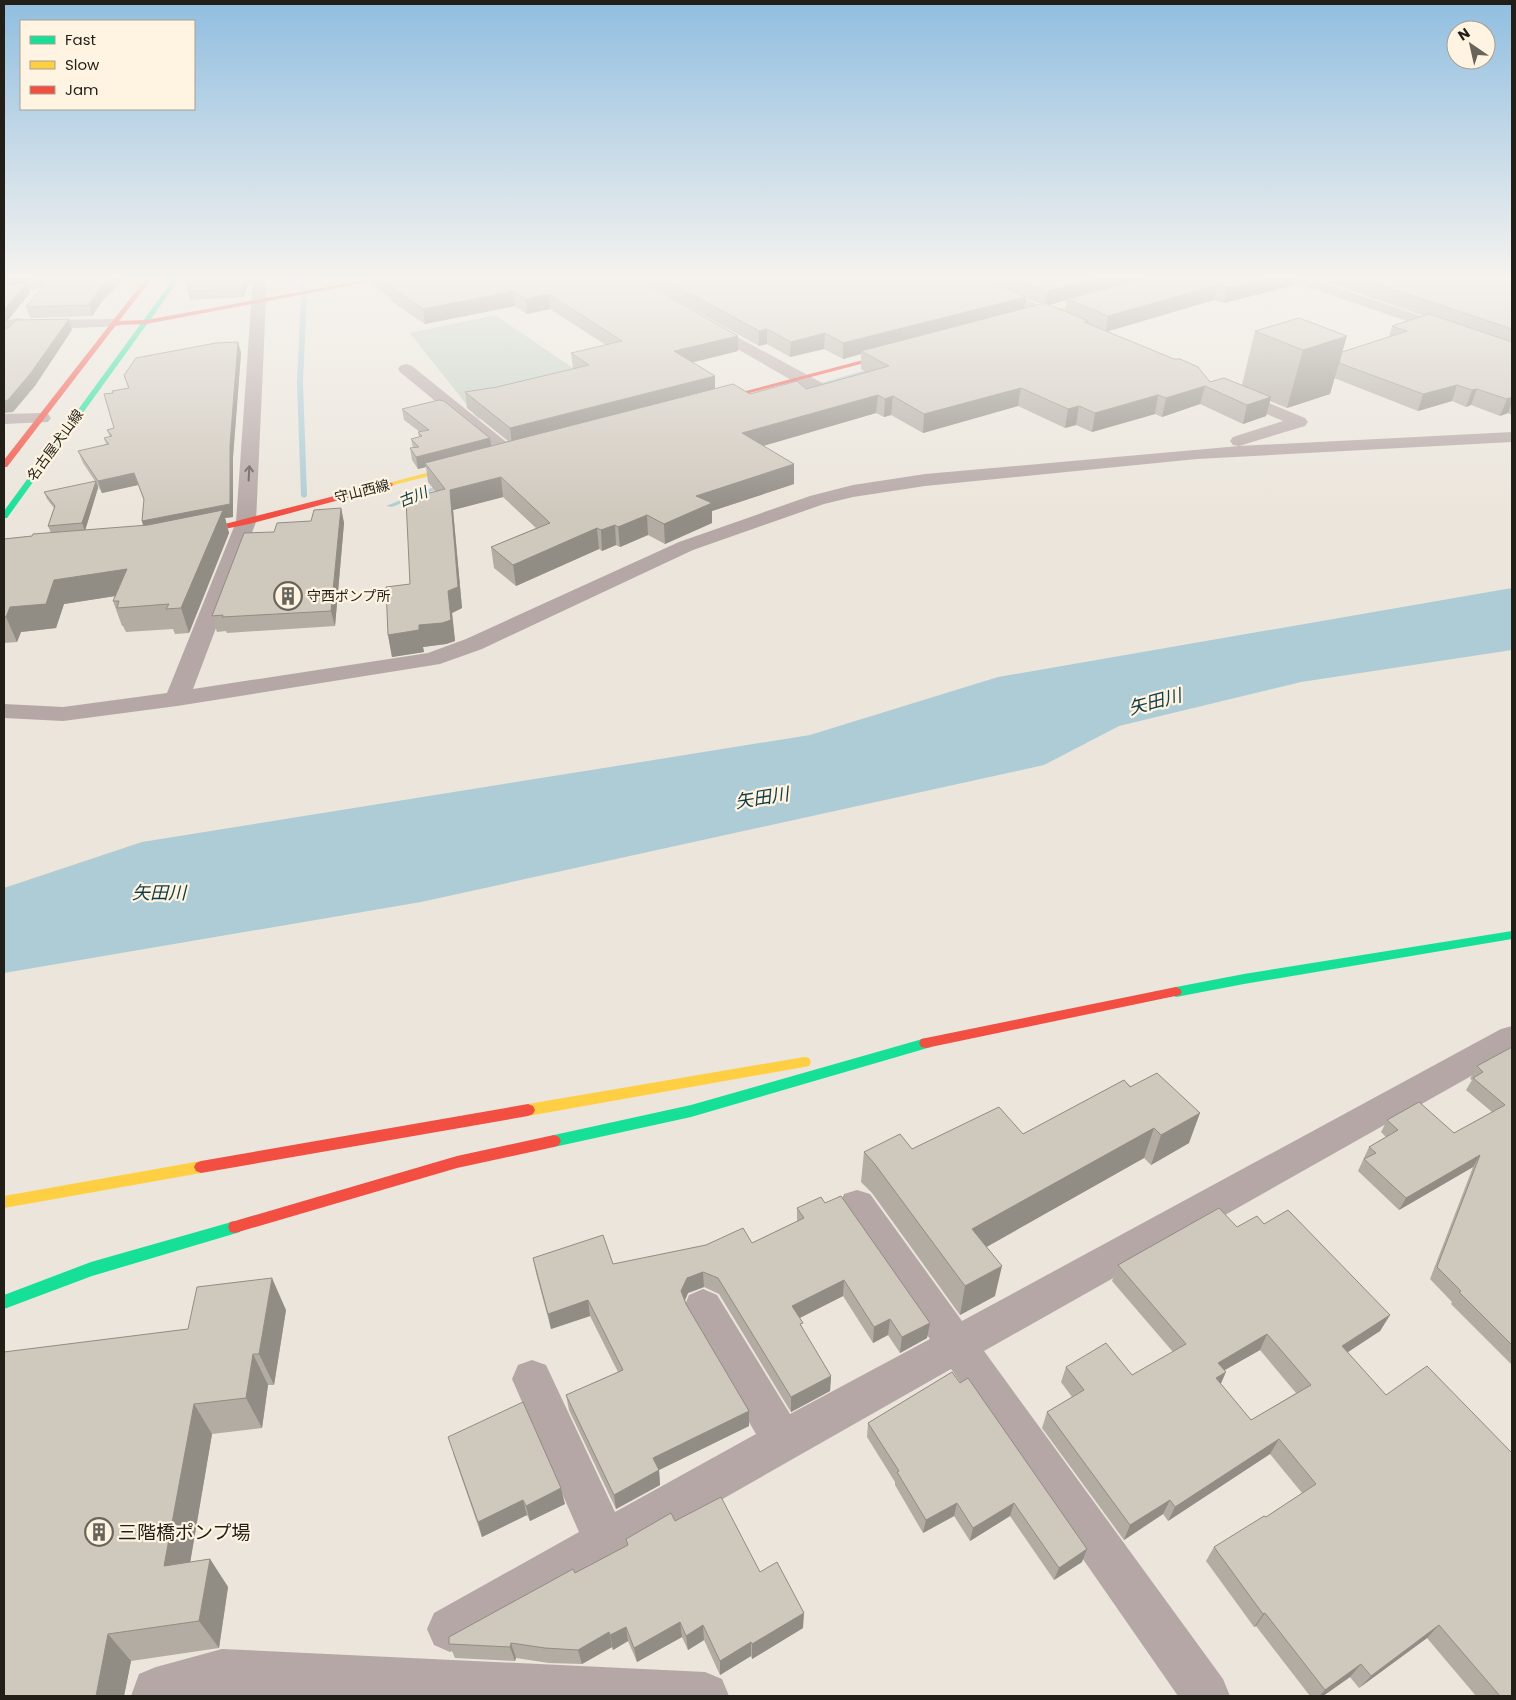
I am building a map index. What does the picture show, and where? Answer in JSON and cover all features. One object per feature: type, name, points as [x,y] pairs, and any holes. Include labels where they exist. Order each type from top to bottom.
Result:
[{"type":"main road","name":"名古屋犬山線","points":[[4,465],[89,356]]},
{"type":"main road","name":"名古屋犬山線","points":[[4,516],[121,356]]},
{"type":"main road","points":[[697,405],[809,383],[887,356]]},
{"type":"main road","points":[[491,458],[514,452]]},
{"type":"main road","name":"守山西線","points":[[181,536],[246,522],[472,463]]},
{"type":"main road","points":[[835,1057],[943,1038],[1244,979],[1512,935]]},
{"type":"main road","points":[[4,1302],[91,1269],[457,1162],[691,1111],[943,1038]]},
{"type":"main road","points":[[4,1202],[816,1060]]},
{"type":"street","points":[[177,699],[246,522],[256,356]]},
{"type":"street","points":[[761,356],[809,383]]},
{"type":"street","points":[[406,369],[514,452]]},
{"type":"street","points":[[1196,454],[1298,422],[1218,387]]},
{"type":"street","points":[[4,419],[42,418]]},
{"type":"street","points":[[4,710],[63,714],[177,699],[432,659],[474,644],[686,546],[817,500],[853,491],[925,480],[1196,454],[1512,438]]},
{"type":"street","points":[[450,1629],[1512,1038]]},
{"type":"street","points":[[858,1205],[1206,1696]]},
{"type":"street","points":[[703,1307],[783,1442]]},
{"type":"street","points":[[532,1379],[606,1542]]},
{"type":"street","points":[[155,1696],[156,1691],[222,1673],[705,1696]]},
{"type":"green space","points":[[428,356],[556,356],[602,388],[508,415],[478,419]]},
{"type":"water","name":"矢田川","points":[[1512,588],[1512,650],[1301,682],[1119,726],[1044,765],[421,902],[4,973],[4,888],[142,842],[810,735],[998,677]]},
{"type":"building","points":[[4,356],[43,356],[8,400],[4,401]]},
{"type":"building","points":[[145,356],[237,356],[230,445],[230,504],[142,521],[144,499],[134,473],[98,481],[78,451],[109,444],[104,438],[112,436],[107,430],[114,428],[104,394],[129,388],[124,375],[136,358]]},
{"type":"building","points":[[576,356],[683,356],[715,376],[510,428],[465,392],[497,387],[589,365]]},
{"type":"building","points":[[871,356],[1168,356],[1180,359],[1198,367],[1210,382],[1224,378],[1271,397],[1247,405],[1205,386],[1166,398],[1158,395],[1095,413],[1079,406],[1068,409],[1021,388],[924,414],[893,396],[885,399],[878,395],[742,433],[794,464],[696,496],[712,503],[664,524],[647,515],[618,527],[615,525],[601,530],[597,528],[513,565],[491,547],[550,523],[501,477],[450,490],[458,587],[448,591],[451,620],[442,623],[419,625],[419,630],[388,635],[386,587],[410,584],[406,499],[445,489],[425,463],[733,384],[750,394],[797,381],[806,389],[889,366]]},
{"type":"building","points":[[1341,356],[1512,356],[1512,397],[1507,399],[1477,389],[1472,390],[1457,385],[1423,394],[1339,363]]},
{"type":"building","points":[[439,400],[444,401],[490,438],[416,457],[410,448],[419,447],[411,439],[422,436],[418,432],[429,430],[402,409]]},
{"type":"building","points":[[96,481],[82,523],[48,526],[55,506],[44,492]]},
{"type":"building","name":"守西ポンプ所","points":[[341,508],[331,611],[212,616],[244,533],[274,532],[277,523],[311,521],[314,510]]},
{"type":"building","points":[[223,510],[181,608],[166,609],[169,604],[117,608],[119,601],[113,601],[127,569],[54,580],[46,604],[10,607],[6,617],[4,617],[4,539],[32,536],[33,534],[148,525]]},
{"type":"building","points":[[1512,1047],[1512,1345],[1437,1267],[1480,1155],[1406,1198],[1364,1159],[1376,1153],[1369,1147],[1398,1130],[1387,1120],[1419,1102],[1454,1133],[1505,1105],[1473,1078],[1483,1072],[1477,1066]]},
{"type":"building","points":[[1157,1073],[1200,1113],[1161,1135],[1154,1128],[972,1229],[1002,1266],[965,1286],[864,1152],[900,1134],[912,1149],[999,1107],[1023,1134],[1124,1080],[1130,1087]]},
{"type":"building","points":[[841,1196],[930,1323],[902,1337],[890,1319],[874,1327],[844,1280],[792,1306],[803,1323],[800,1324],[831,1376],[791,1397],[718,1278],[703,1272],[687,1278],[681,1291],[686,1304],[749,1411],[653,1458],[659,1470],[614,1495],[566,1395],[623,1370],[588,1300],[548,1314],[533,1258],[603,1235],[613,1264],[706,1245],[743,1228],[752,1243],[804,1218],[797,1208],[821,1197],[825,1203]]},
{"type":"building","points":[[1219,1208],[1237,1227],[1257,1216],[1264,1224],[1288,1210],[1390,1315],[1342,1346],[1386,1395],[1427,1366],[1512,1453],[1512,1696],[1500,1696],[1439,1625],[1371,1676],[1361,1664],[1325,1690],[1265,1613],[1263,1614],[1214,1547],[1264,1516],[1266,1517],[1316,1484],[1279,1439],[1175,1507],[1170,1500],[1130,1525],[1047,1412],[1084,1390],[1066,1367],[1106,1343],[1132,1375],[1186,1344],[1118,1265]],"holes":[[[1267,1334],[1311,1385],[1251,1420],[1216,1378],[1226,1372],[1218,1363]]]},
{"type":"building","name":"三階橋ポンプ場","points":[[272,1278],[259,1354],[253,1354],[246,1398],[194,1404],[164,1566],[210,1559],[199,1621],[108,1634],[96,1696],[4,1696],[4,1352],[188,1329],[197,1287]]},
{"type":"building","points":[[952,1372],[960,1383],[968,1378],[1087,1549],[1059,1568],[1014,1503],[973,1528],[957,1503],[926,1520],[897,1472],[899,1471],[868,1423]]},
{"type":"building","points":[[523,1402],[561,1488],[526,1506],[523,1500],[478,1522],[448,1437]]},
{"type":"building","points":[[721,1497],[760,1572],[777,1562],[804,1613],[752,1644],[751,1642],[720,1661],[703,1625],[686,1636],[680,1622],[634,1648],[626,1627],[610,1635],[609,1632],[578,1650],[511,1643],[510,1647],[449,1644],[449,1637],[573,1569],[575,1573],[628,1545],[626,1539],[671,1513],[675,1521]]},
{"type":"waterway","points":[[301,356],[300,383],[304,496]]},
{"type":"waterway","name":"古川","points":[[811,387],[879,368]]},
{"type":"waterway","name":"古川","points":[[390,506],[444,485]]},
{"type":"traffic: fast","points":[[4,516],[120,356]]},
{"type":"traffic: fast","points":[[1176,992],[1512,935]]},
{"type":"traffic: fast","points":[[554,1141],[691,1111],[926,1043]]},
{"type":"traffic: fast","points":[[4,1302],[91,1269],[235,1227]]},
{"type":"traffic: slow","points":[[389,484],[463,465]]},
{"type":"traffic: slow","points":[[528,1110],[804,1062]]},
{"type":"traffic: slow","points":[[4,1202],[201,1167]]},
{"type":"traffic: jam","points":[[4,465],[88,356]]},
{"type":"traffic: jam","points":[[711,401],[884,356]]},
{"type":"traffic: jam","points":[[190,534],[246,522],[389,484]]},
{"type":"traffic: jam","points":[[926,1043],[1176,992]]},
{"type":"traffic: jam","points":[[201,1167],[528,1110]]},
{"type":"traffic: jam","points":[[235,1227],[457,1162],[554,1141]]},
{"type":"place","name":"守西ポンプ所","points":[[288,596]]},
{"type":"place","name":"三階橋ポンプ場","points":[[99,1532]]}]
